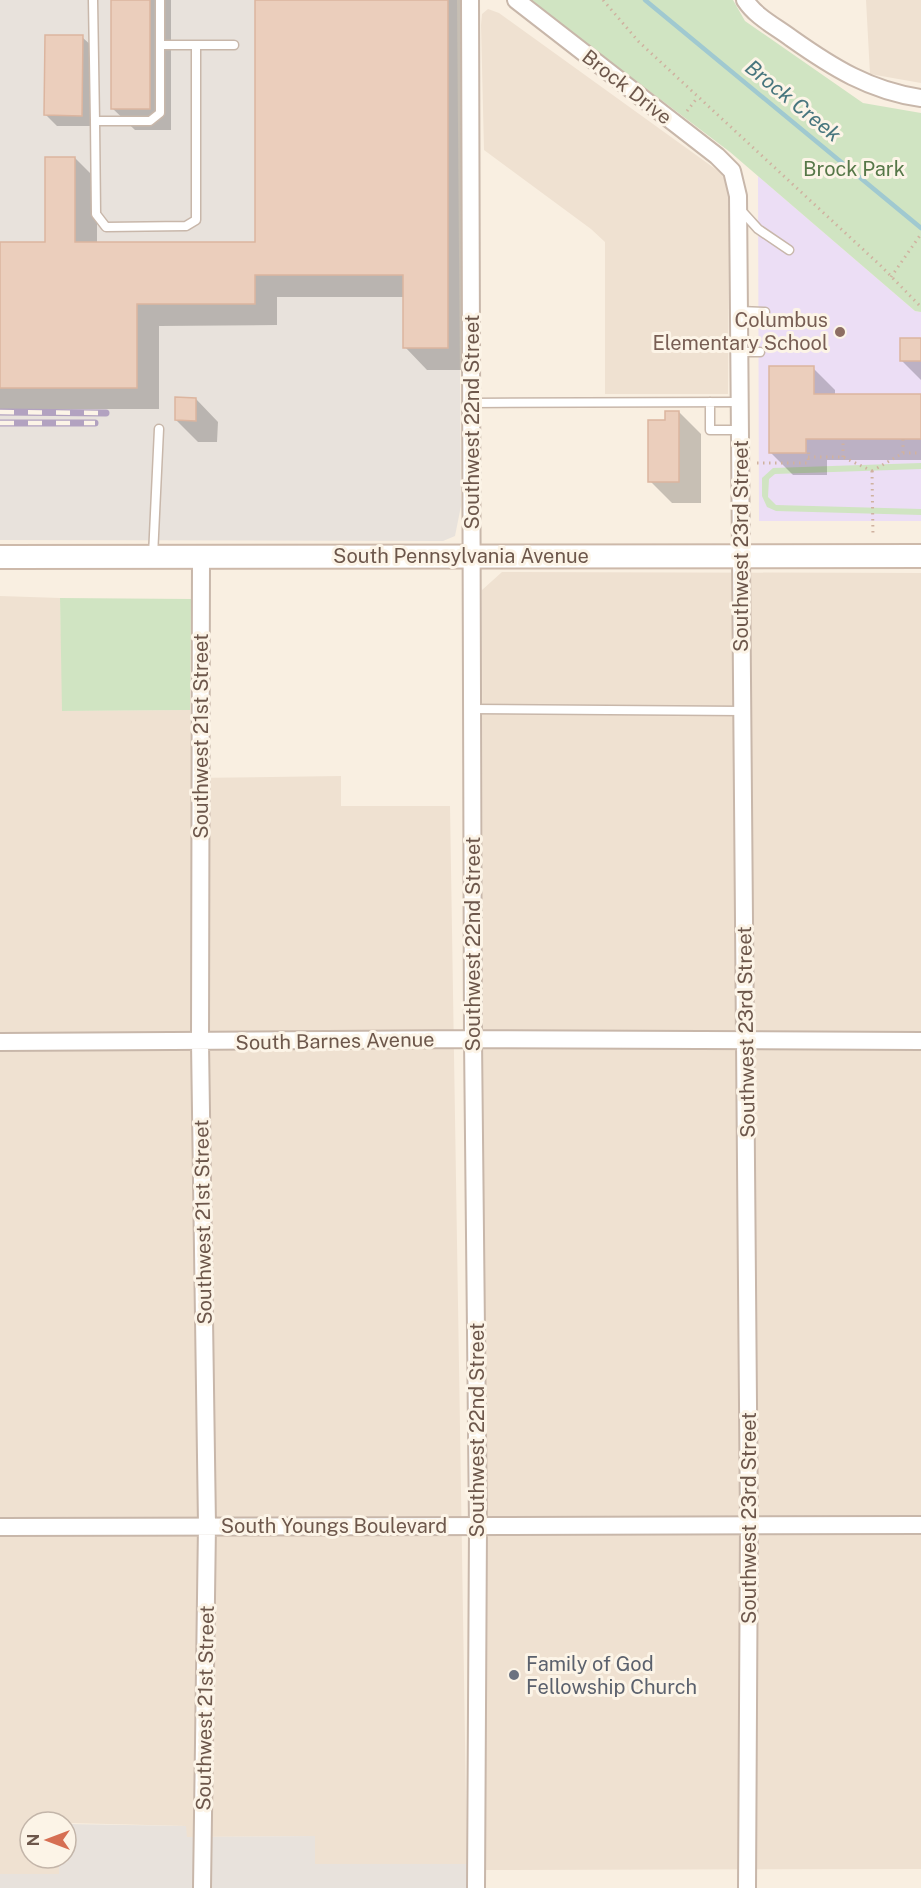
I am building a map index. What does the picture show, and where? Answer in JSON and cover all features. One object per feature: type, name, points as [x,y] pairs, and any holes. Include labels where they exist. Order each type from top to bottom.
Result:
[{"type":"main road","name":"South Pennsylvania Avenue","points":[[0,557],[921,556]]},
{"type":"street","name":"Southwest 22nd Street","points":[[470,0],[473,1039],[478,1527],[476,1888]]},
{"type":"street","name":"Brock Drive","points":[[516,0],[717,156],[734,177]]},
{"type":"street","points":[[744,0],[759,16],[812,55],[856,79],[894,93],[921,98]]},
{"type":"street","name":"Southwest 23rd Street","points":[[734,177],[739,208],[740,556],[746,1041],[749,1525],[747,1888]]},
{"type":"street","name":"Southwest 21st Street","points":[[201,557],[200,1042],[207,1525],[202,1888]]},
{"type":"street","name":"South Barnes Avenue","points":[[0,1042],[473,1039],[921,1041]]},
{"type":"street","name":"South Youngs Boulevard","points":[[0,1527],[921,1525]]},
{"type":"lane","points":[[93,0],[96,214],[106,227],[186,226],[196,220],[196,45]]},
{"type":"lane","points":[[95,121],[150,121],[160,113],[160,0]]},
{"type":"lane","points":[[160,45],[234,45]]},
{"type":"lane","points":[[739,208],[758,229],[789,250]]},
{"type":"lane","points":[[740,311],[765,312]]},
{"type":"lane","points":[[740,352],[760,352]]},
{"type":"lane","points":[[472,404],[516,407],[548,399],[740,402]]},
{"type":"lane","points":[[710,402],[710,430],[740,430]]},
{"type":"lane","points":[[153,557],[159,429]]},
{"type":"lane","points":[[472,709],[742,711]]},
{"type":"path","points":[[603,0],[626,28],[671,73],[891,276],[921,307]]},
{"type":"path","points":[[891,276],[921,234]]},
{"type":"path","points":[[843,439],[843,457]]},
{"type":"path","points":[[903,439],[903,453]]},
{"type":"path","points":[[756,463],[808,463],[809,448]]},
{"type":"path","points":[[872,471],[903,453],[921,453]]},
{"type":"path","points":[[808,457],[843,457],[872,471]]},
{"type":"path","points":[[872,471],[873,539]]},
{"type":"shaded area","points":[[0,0],[457,0],[461,506],[455,536],[443,541],[0,540]]},
{"type":"shaded area","points":[[866,0],[921,0],[921,83],[870,74]]},
{"type":"shaded area","points":[[488,9],[499,13],[721,173],[727,184],[729,206],[728,394],[605,394],[605,242],[591,229],[484,150],[481,25],[482,14]]},
{"type":"shaded area","name":"Columbus Elementary School","points":[[758,176],[915,311],[921,312],[921,521],[759,521]]},
{"type":"shaded area","points":[[502,572],[921,573],[921,1869],[485,1870],[482,590]]},
{"type":"shaded area","points":[[0,596],[60,598],[63,711],[190,710],[192,778],[341,776],[341,806],[450,806],[467,1864],[315,1864],[315,1836],[186,1837],[186,1826],[78,1823],[78,1810],[18,1810],[18,1870],[59,1870],[59,1874],[0,1874]]},
{"type":"shaded area","points":[[78,1824],[186,1826],[187,1837],[315,1836],[315,1864],[467,1864],[466,1888],[0,1888],[0,1874],[59,1874],[59,1870],[78,1870]]},
{"type":"green space","name":"Brock Park","points":[[529,0],[733,0],[745,21],[863,103],[921,113],[921,312],[915,311],[730,152]]},
{"type":"green space","points":[[921,463],[921,469],[775,474],[769,479],[768,497],[776,505],[921,509],[921,515],[776,511],[767,507],[762,496],[762,478],[773,468]]},
{"type":"green space","points":[[60,598],[191,599],[190,710],[62,711]]},
{"type":"building","points":[[111,0],[150,0],[150,109],[111,109]]},
{"type":"building","points":[[255,0],[448,0],[448,348],[403,348],[403,275],[255,275],[255,304],[137,304],[137,388],[0,388],[0,242],[45,242],[45,157],[75,157],[75,242],[255,242]]},
{"type":"building","points":[[45,35],[83,35],[82,116],[44,115]]},
{"type":"building","points":[[900,338],[921,338],[921,361],[900,361]]},
{"type":"building","points":[[769,366],[814,366],[814,394],[921,394],[921,439],[806,439],[806,453],[769,453]]},
{"type":"building","points":[[175,397],[196,398],[196,421],[175,420]]},
{"type":"building","points":[[665,411],[679,411],[679,482],[648,482],[648,420],[665,420]]},
{"type":"waterway","name":"Brock Creek","points":[[645,0],[921,228]]},
{"type":"railway","points":[[0,412],[106,413]]},
{"type":"railway","points":[[0,423],[95,423]]},
{"type":"place","name":"Columbus Elementary School","points":[[840,332]]},
{"type":"place","name":"Family of God Fellowship Church","points":[[514,1675]]}]
